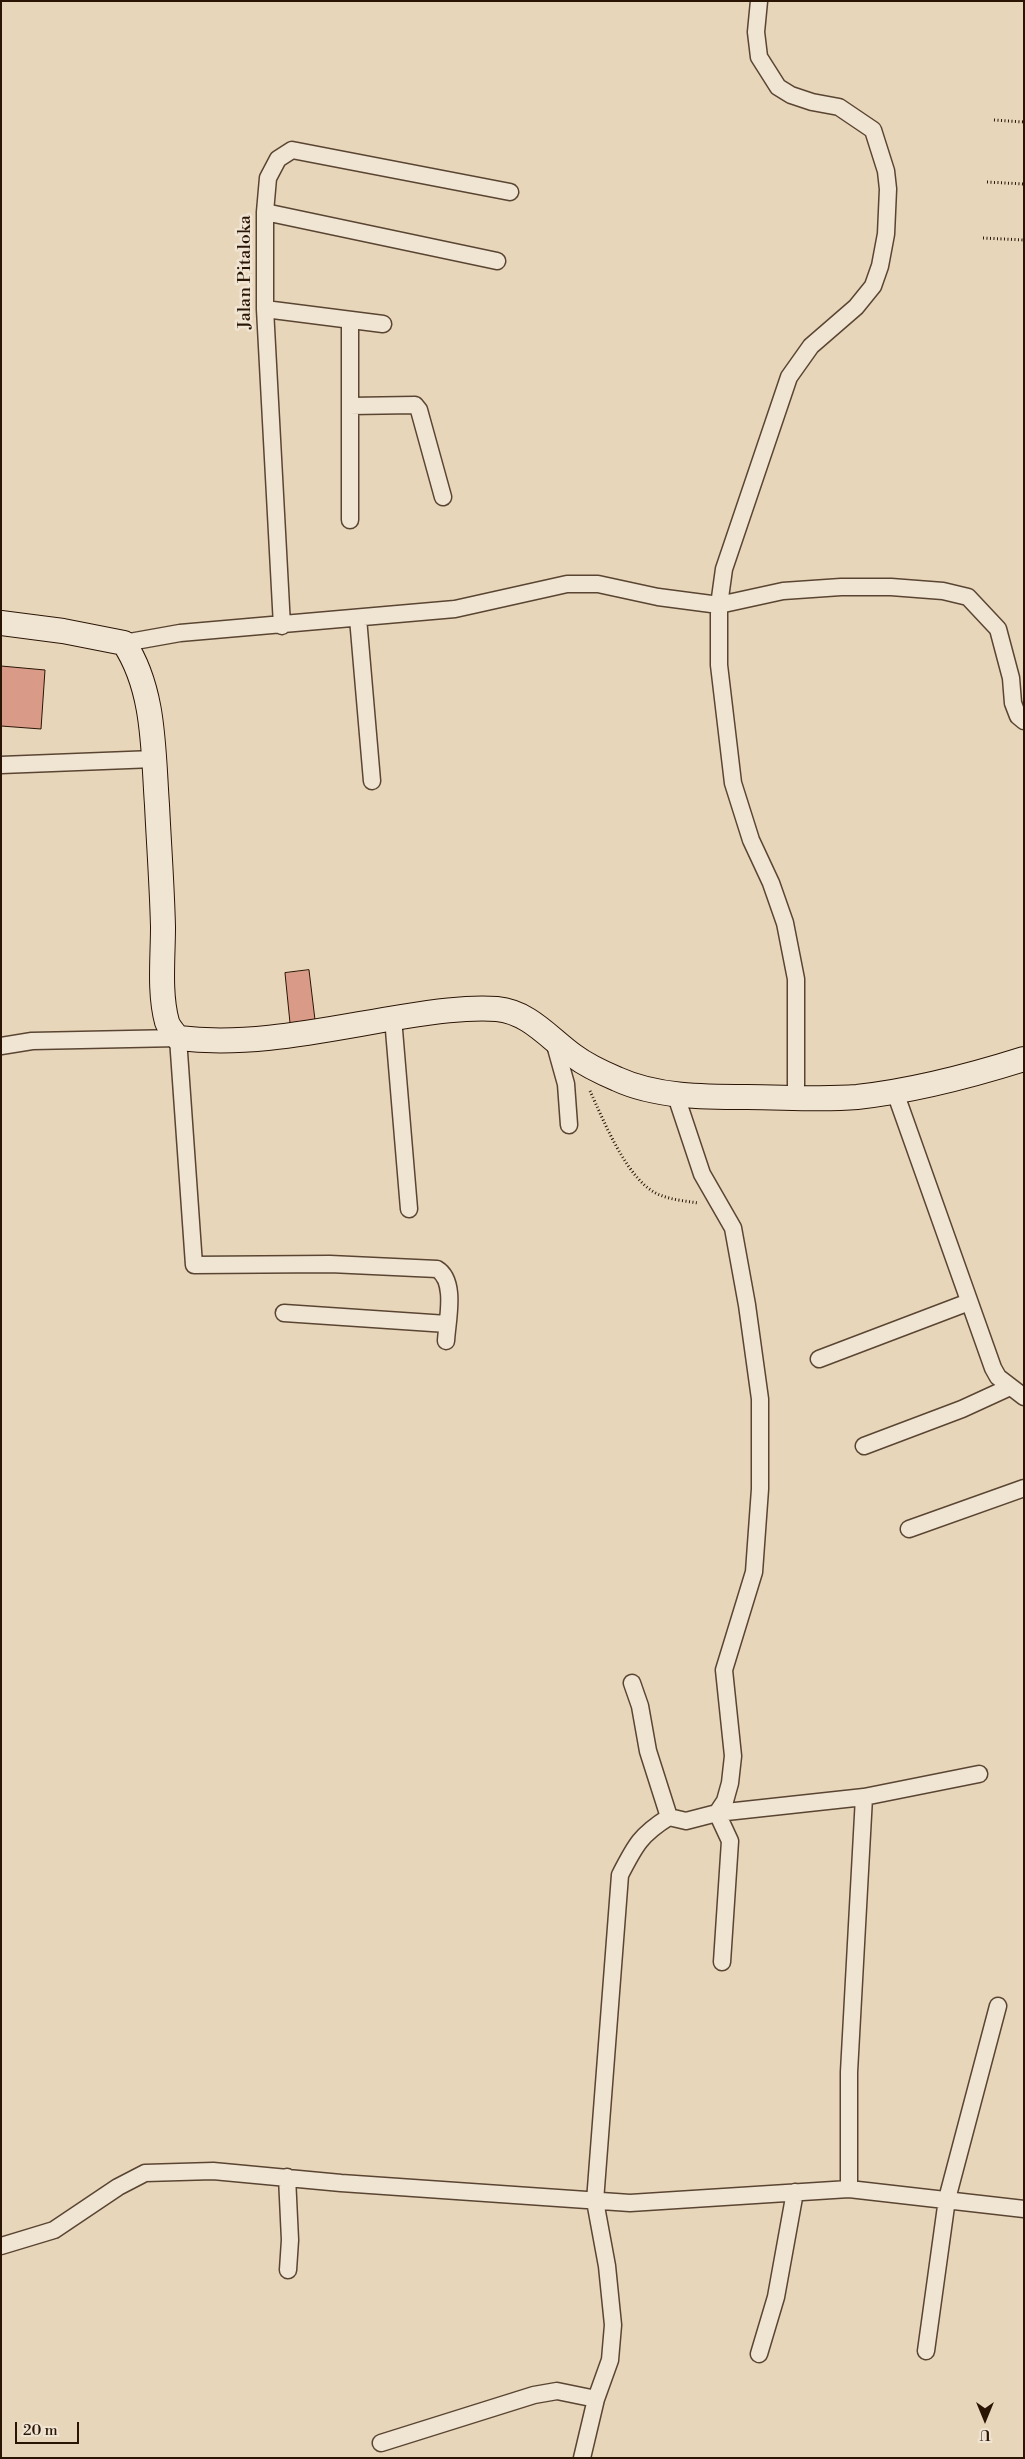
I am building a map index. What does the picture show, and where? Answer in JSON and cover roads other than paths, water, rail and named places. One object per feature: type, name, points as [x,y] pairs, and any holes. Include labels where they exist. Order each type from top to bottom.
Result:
[{"type":"street","points":[[759,1],[756,32],[759,57],[778,87],[791,95],[812,102],[839,107],[873,130],[886,171],[888,188],[886,234],[880,266],[873,286],[856,307],[811,346],[789,377],[724,569],[719,605],[719,665],[733,783],[751,840],[771,883],[784,923],[796,979],[796,1097]]},
{"type":"street","name":"Jalan Pitaloka","points":[[282,626],[265,309],[265,212],[268,178],[278,159],[292,150],[510,192]]},
{"type":"street","points":[[265,212],[497,261]]},
{"type":"street","points":[[265,309],[383,324]]},
{"type":"street","points":[[350,321],[350,520]]},
{"type":"street","points":[[350,406],[415,405],[419,410],[443,497]]},
{"type":"street","points":[[1,623],[63,631],[124,643],[180,634],[455,609],[567,584],[598,584],[658,597],[719,605],[783,591],[842,587],[891,587],[943,591],[968,597],[998,629],[1011,678],[1013,703],[1018,716],[1024,721]]},
{"type":"street","points":[[358,618],[372,781]]},
{"type":"street","points":[[124,643],[136,660],[143,682],[154,759],[162,893],[164,1003],[168,1024],[178,1038],[194,1265],[330,1264],[436,1269],[442,1272],[448,1289],[446,1341]]},
{"type":"street","points":[[1,766],[154,759]]},
{"type":"street","points":[[1,1046],[32,1041],[178,1038],[205,1041],[273,1038],[439,1011],[496,1009],[513,1011],[553,1038],[575,1057],[618,1080],[650,1090],[716,1097],[854,1097],[895,1092],[958,1078],[1024,1060]]},
{"type":"street","points":[[393,1018],[410,1209]]},
{"type":"street","points":[[553,1038],[563,1070],[569,1125]]},
{"type":"street","points":[[895,1092],[998,1378],[1024,1396]]},
{"type":"street","points":[[675,1093],[702,1174],[733,1228],[747,1305],[760,1399],[760,1489],[754,1572],[724,1670],[732,1756],[730,1783],[725,1801],[717,1813]]},
{"type":"street","points":[[819,1359],[970,1302]]},
{"type":"street","points":[[284,1313],[447,1324]]},
{"type":"street","points":[[864,1446],[962,1410],[1010,1387]]},
{"type":"street","points":[[909,1529],[1024,1488]]},
{"type":"street","points":[[632,1683],[640,1706],[648,1751],[669,1818]]},
{"type":"street","points":[[582,2458],[596,2400],[610,2360],[613,2325],[607,2266],[595,2200],[620,1875],[638,1840],[653,1827],[669,1818],[686,1821],[717,1813],[864,1797],[979,1774]]},
{"type":"street","points":[[849,2189],[848,2072],[864,1797]]},
{"type":"street","points":[[717,1813],[730,1841],[722,1962]]},
{"type":"street","points":[[926,2351],[947,2199],[998,2006]]},
{"type":"street","points":[[1,2246],[54,2230],[118,2187],[145,2174],[213,2171],[340,2183],[630,2203],[849,2189],[947,2199],[1024,2210]]},
{"type":"street","points":[[288,2177],[290,2240],[288,2270]]},
{"type":"street","points":[[759,2354],[776,2296],[795,2192]]},
{"type":"street","points":[[381,2443],[534,2394],[557,2391],[596,2400]]}]
